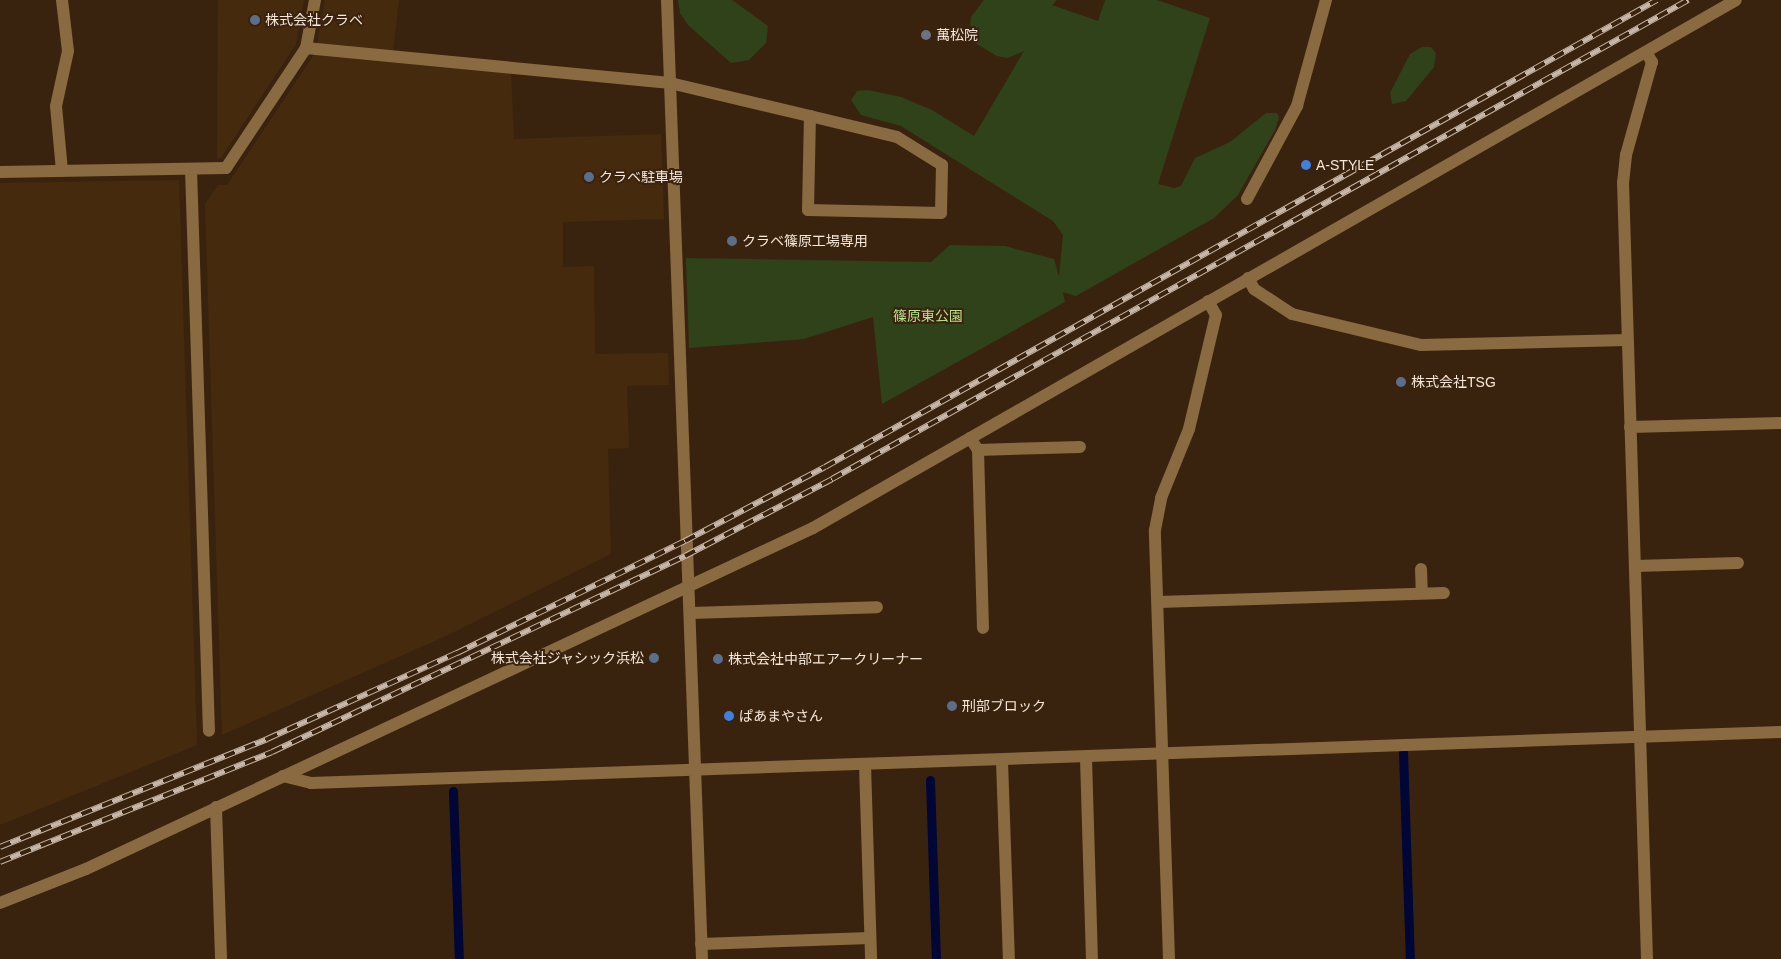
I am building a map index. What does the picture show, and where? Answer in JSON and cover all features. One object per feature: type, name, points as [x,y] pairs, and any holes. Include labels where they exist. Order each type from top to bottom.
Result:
[{"type":"street","points":[[62,0],[68,51],[56,106],[62,171]]},
{"type":"street","points":[[0,172],[226,168],[306,48],[315,0]]},
{"type":"street","points":[[667,0],[686,586],[691,614],[702,959]]},
{"type":"street","points":[[1247,199],[1297,106],[1326,0]]},
{"type":"street","points":[[0,903],[86,869],[813,528],[1736,0]]},
{"type":"street","points":[[306,48],[670,83],[896,136],[942,165],[941,212],[808,210],[810,116]]},
{"type":"street","points":[[1646,52],[1652,62],[1623,168],[1648,959]]},
{"type":"street","points":[[191,169],[209,731]]},
{"type":"street","points":[[1248,278],[1254,289],[1292,314],[1421,345],[1627,340]]},
{"type":"street","points":[[1169,959],[1156,513],[1189,429],[1216,315],[1208,301]]},
{"type":"street","points":[[1630,428],[1781,423]]},
{"type":"street","points":[[970,438],[978,450],[983,628]]},
{"type":"street","points":[[978,450],[1080,446]]},
{"type":"street","points":[[1635,566],[1738,563]]},
{"type":"street","points":[[1421,569],[1422,593]]},
{"type":"street","points":[[1158,602],[1444,593]]},
{"type":"street","points":[[691,614],[878,607]]},
{"type":"street","points":[[283,776],[311,783],[1002,761],[1781,732]]},
{"type":"street","points":[[1086,758],[1092,959]]},
{"type":"street","points":[[1002,761],[1009,959]]},
{"type":"street","points":[[865,765],[871,959]]},
{"type":"street","points":[[216,807],[221,959]]},
{"type":"street","points":[[701,944],[870,938]]},
{"type":"shaded area","points":[[218,0],[304,0],[296,44],[221,158],[217,158]]},
{"type":"shaded area","points":[[325,0],[399,0],[393,52],[317,45]]},
{"type":"shaded area","points":[[315,53],[511,72],[514,139],[661,134],[664,219],[563,222],[563,267],[594,266],[595,354],[668,353],[669,385],[627,386],[629,448],[608,449],[611,554],[448,635],[222,735],[205,204],[218,185],[227,185]]},
{"type":"shaded area","points":[[179,180],[197,745],[0,825],[0,183]]},
{"type":"green space","points":[[678,0],[732,0],[768,26],[766,43],[749,60],[731,63],[688,25],[680,13]]},
{"type":"green space","name":"篠原東公園","points":[[984,0],[1057,0],[1052,5],[1098,21],[1105,0],[1157,0],[1210,18],[1158,184],[1174,188],[1181,186],[1195,158],[1230,142],[1266,113],[1277,113],[1279,117],[1275,130],[1238,195],[1214,218],[1076,296],[1063,292],[1065,302],[882,404],[873,317],[804,339],[689,348],[686,258],[931,262],[950,245],[1005,246],[1054,259],[1059,276],[1063,235],[1053,221],[901,126],[861,115],[851,100],[857,91],[868,90],[901,97],[932,110],[974,136],[1024,51],[1008,58],[997,56],[975,43],[969,35],[971,17]]},
{"type":"green space","points":[[1422,47],[1431,47],[1436,53],[1434,67],[1406,101],[1392,104],[1390,93],[1410,54]]},
{"type":"waterway","points":[[1403,752],[1410,959]]},
{"type":"waterway","points":[[930,780],[936,959]]},
{"type":"waterway","points":[[453,791],[459,959]]},
{"type":"railway","points":[[0,847],[267,739],[457,653],[685,541],[825,467],[1657,0]]},
{"type":"railway","points":[[0,862],[272,752],[685,556],[832,479],[1688,0]]},
{"type":"place","name":"株式会社クラベ","points":[[255,20]]},
{"type":"place","name":"萬松院","points":[[926,35]]},
{"type":"place","name":"A-STYLE","points":[[1306,165]]},
{"type":"place","name":"クラベ駐車場","points":[[589,177]]},
{"type":"place","name":"クラベ篠原工場専用","points":[[732,241]]},
{"type":"place","name":"株式会社TSG","points":[[1401,382]]},
{"type":"place","name":"株式会社ジャシック浜松","points":[[654,658]]},
{"type":"place","name":"株式会社中部エアークリーナー","points":[[718,659]]},
{"type":"place","name":"刑部ブロック","points":[[952,706]]},
{"type":"place","name":"ぱあまやさん","points":[[729,716]]}]
